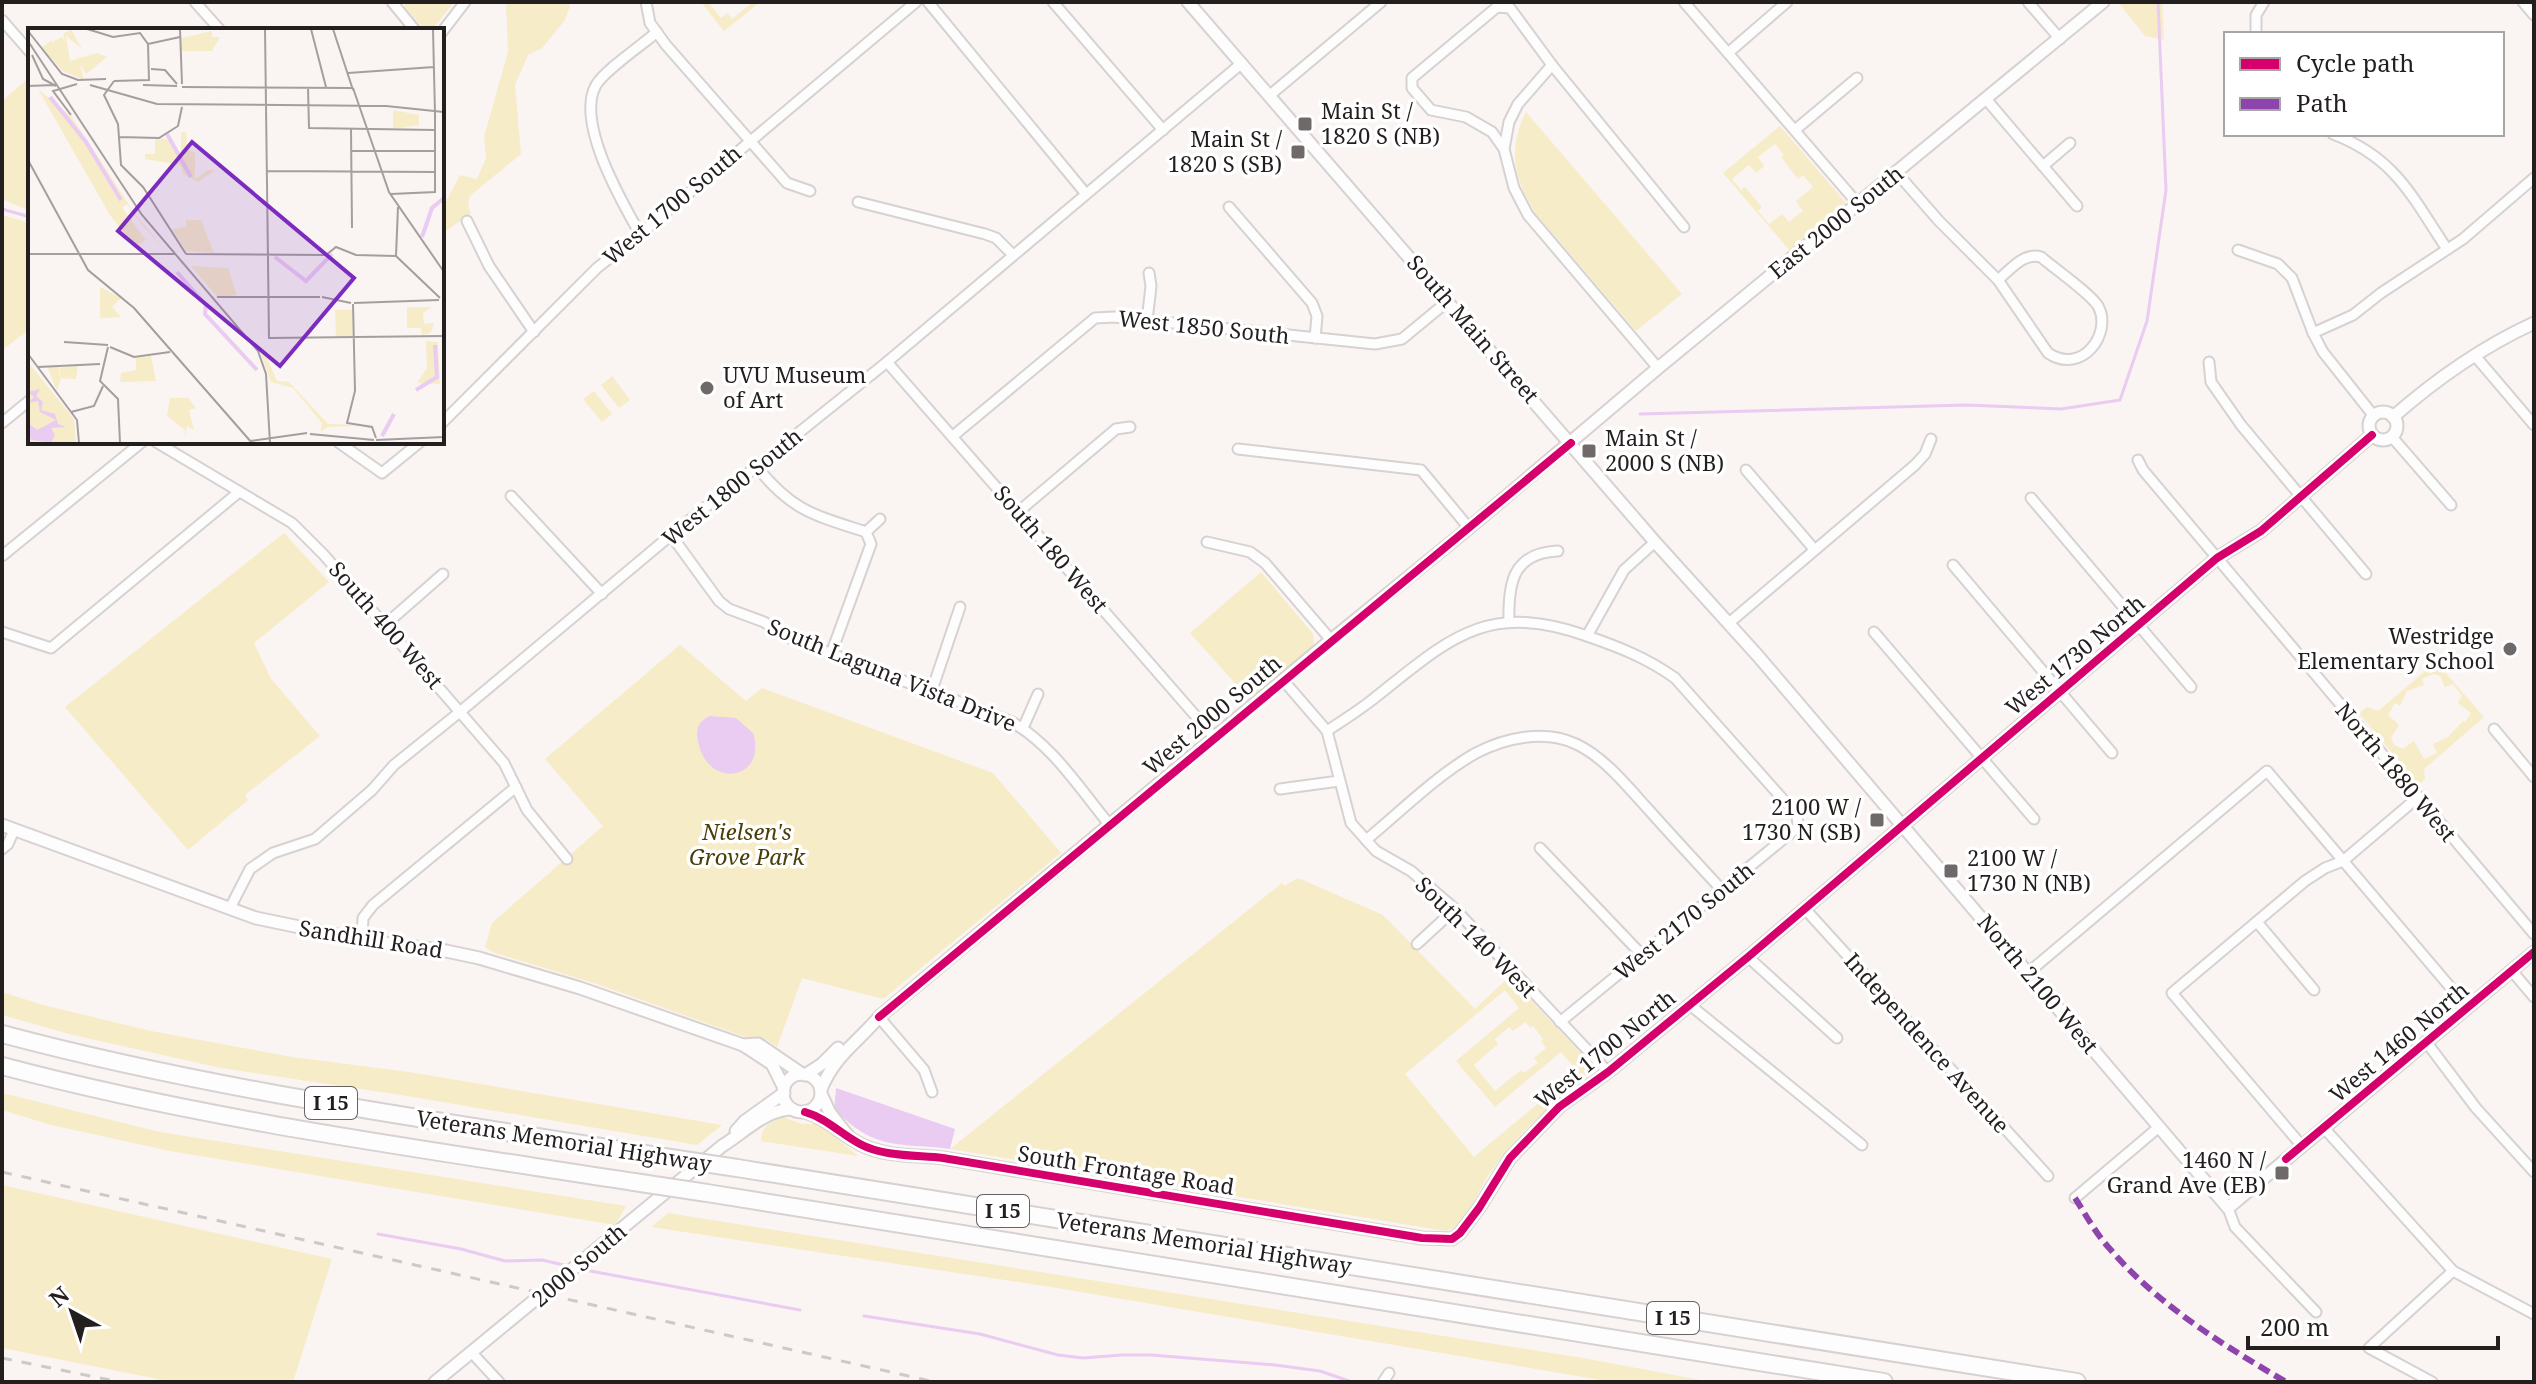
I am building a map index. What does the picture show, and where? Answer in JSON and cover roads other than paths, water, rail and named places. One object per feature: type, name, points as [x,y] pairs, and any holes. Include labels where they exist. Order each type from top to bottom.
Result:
[{"type":"highway","name":"Veterans Memorial Highway","points":[[2,1034],[236,1088],[2077,1382]]},
{"type":"highway","name":"Veterans Memorial Highway","points":[[2,1066],[234,1118],[1884,1382]]},
{"type":"street","points":[[195,2],[218,28]]},
{"type":"street","points":[[392,2],[413,28]]},
{"type":"street","points":[[444,29],[465,2]]},
{"type":"street","points":[[646,2],[650,23],[657,32],[787,183],[810,191]]},
{"type":"street","name":"West 1700 South","points":[[444,421],[597,268],[916,2]]},
{"type":"street","points":[[928,2],[1086,194]]},
{"type":"street","points":[[1053,2],[1163,130]]},
{"type":"street","name":"South Main Street","points":[[1188,2],[1655,542],[1758,656]]},
{"type":"street","points":[[1270,95],[1381,2]]},
{"type":"street","points":[[1684,2],[1858,204]]},
{"type":"street","points":[[1728,53],[1787,2]]},
{"type":"street","points":[[2028,2],[2060,39]]},
{"type":"street","name":"East 2000 South","points":[[1571,443],[2103,2]]},
{"type":"street","points":[[2256,32],[2256,15],[2264,2]]},
{"type":"street","points":[[2523,2],[2534,15]]},
{"type":"street","points":[[1658,368],[1528,215],[1514,188],[1504,149],[1492,132],[1476,121],[1431,110],[1412,88],[1411,81],[1497,7],[1513,11],[1552,65],[1684,227]]},
{"type":"street","points":[[2,20],[28,50]]},
{"type":"street","points":[[640,234],[615,191],[605,166],[591,110],[596,86],[657,32]]},
{"type":"street","name":"West 1800 South","points":[[230,908],[250,869],[273,853],[315,839],[372,790],[394,765],[671,535],[887,362],[1242,63]]},
{"type":"street","points":[[1504,149],[1509,122],[1518,104],[1552,65]]},
{"type":"street","points":[[1795,130],[1857,78]]},
{"type":"street","points":[[1986,99],[2077,206]]},
{"type":"street","points":[[2337,136],[2369,151],[2397,174],[2447,249]]},
{"type":"street","points":[[2043,166],[2070,143]]},
{"type":"street","points":[[1897,173],[1939,221],[1998,280],[2048,353],[2065,360],[2090,352],[2101,321],[2097,306],[2041,257],[2034,255],[2025,258],[1998,280]]},
{"type":"street","points":[[2313,333],[2353,315],[2463,239],[2534,178]]},
{"type":"street","points":[[858,202],[985,234],[996,238],[1013,255]]},
{"type":"street","points":[[1229,207],[1312,303],[1317,316],[1315,338]]},
{"type":"street","points":[[467,221],[489,266],[534,332]]},
{"type":"street","points":[[2238,250],[2278,264],[2292,278],[2323,352],[2373,415]]},
{"type":"street","points":[[1147,321],[1151,286],[1149,273]]},
{"type":"street","name":"West 1850 South","points":[[953,436],[1095,318],[1114,317],[1375,344],[1402,339],[1448,301]]},
{"type":"street","points":[[2393,417],[2432,386],[2509,335],[2534,323]]},
{"type":"street","points":[[2476,357],[2534,425]]},
{"type":"street","name":"South 180 West","points":[[887,362],[1214,737]]},
{"type":"street","points":[[2209,362],[2211,382],[2241,425],[2366,574]]},
{"type":"street","points":[[2,423],[28,402]]},
{"type":"street","points":[[2384,412],[2393,417],[2397,428],[2392,437],[2381,440],[2372,435],[2368,425],[2373,415],[2384,412]]},
{"type":"street","points":[[1018,512],[1116,429],[1130,427]]},
{"type":"street","name":"West 1730 North","points":[[1805,909],[2217,558],[2261,531],[2372,435]]},
{"type":"street","points":[[2392,437],[2451,505]]},
{"type":"street","points":[[1729,623],[1915,465],[1925,454],[1931,439]]},
{"type":"street","name":"West 2000 South","points":[[821,1092],[827,1074],[840,1056],[879,1017],[1571,443]]},
{"type":"street","points":[[2,556],[140,444]]},
{"type":"street","name":"South 400 West","points":[[159,444],[292,523],[324,555],[504,763],[527,810],[567,859]]},
{"type":"street","points":[[341,444],[382,473],[418,444]]},
{"type":"street","points":[[1238,449],[1421,470],[1469,528]]},
{"type":"street","name":"North 1880 West","points":[[2138,460],[2143,470],[2417,798],[2534,934]]},
{"type":"street","points":[[757,467],[775,490],[793,504],[817,516],[866,532],[871,544],[831,654]]},
{"type":"street","points":[[1746,470],[1814,549]]},
{"type":"street","points":[[2,632],[51,648],[239,492]]},
{"type":"street","points":[[511,496],[602,594]]},
{"type":"street","points":[[2031,498],[2191,687]]},
{"type":"street","points":[[866,532],[880,519]]},
{"type":"street","name":"South Laguna Vista Drive","points":[[671,535],[709,588],[729,609],[764,622],[785,636],[1023,728],[1055,759],[1109,824]]},
{"type":"street","points":[[1207,542],[1250,552],[1265,563],[1331,640]]},
{"type":"street","points":[[1327,731],[1427,656],[1451,640],[1480,628],[1509,622],[1546,623],[1587,636],[1624,570],[1655,542]]},
{"type":"street","points":[[1509,622],[1508,596],[1514,575],[1530,558],[1558,551]]},
{"type":"street","points":[[1953,565],[2112,753]]},
{"type":"street","points":[[386,624],[443,574]]},
{"type":"street","points":[[931,693],[960,607]]},
{"type":"street","points":[[1874,632],[2034,819]]},
{"type":"street","name":"West 2170 South","points":[[1560,1022],[1798,827],[1797,815],[1675,678],[1640,656],[1587,636]]},
{"type":"street","name":"North 2100 West","points":[[1758,656],[2228,1208],[2235,1227],[2316,1312]]},
{"type":"street","name":"South 140 West","points":[[1283,680],[1327,731],[1351,823],[1376,851],[1411,871],[1455,909],[1608,1072]]},
{"type":"street","points":[[1023,728],[1038,694]]},
{"type":"street","points":[[2494,729],[2534,777]]},
{"type":"street","points":[[1366,840],[1458,764],[1479,752],[1526,736],[1550,737],[1574,743],[1596,757],[1632,790],[1722,890]]},
{"type":"street","points":[[2029,972],[2267,771],[2468,1008]]},
{"type":"street","points":[[1280,789],[1339,781]]},
{"type":"street","points":[[362,940],[363,918],[373,905],[516,787]]},
{"type":"street","points":[[2302,1146],[2172,993],[2305,881],[2343,861],[2417,798]]},
{"type":"street","name":"Sandhill Road","points":[[2,825],[279,924],[479,958],[580,988],[743,1045],[772,1064],[784,1090]]},
{"type":"street","points":[[2,849],[8,844],[14,830]]},
{"type":"street","points":[[1540,848],[1642,955]]},
{"type":"street","points":[[1417,944],[1455,909]]},
{"type":"street","name":"West 1700 North","points":[[1452,1239],[1472,1218],[1496,1177],[1529,1136],[1559,1107],[1608,1072],[1805,909]]},
{"type":"street","name":"Independence Avenue","points":[[1805,909],[2048,1176]]},
{"type":"street","points":[[2257,922],[2314,990]]},
{"type":"street","name":"West 1460 North","points":[[2228,1208],[2534,952]]},
{"type":"street","points":[[1748,957],[1837,1038]]},
{"type":"street","points":[[2512,971],[2534,997]]},
{"type":"street","points":[[1690,1005],[1862,1145]]},
{"type":"street","points":[[879,1017],[924,1070],[932,1092]]},
{"type":"street","name":"West 2000 South","points":[[803,1074],[827,1060],[865,1022],[879,1017]]},
{"type":"street","points":[[2427,1043],[2476,1108],[2534,1172]]},
{"type":"street","name":"Sandhill Road","points":[[743,1045],[758,1044],[803,1074]]},
{"type":"street","points":[[722,1146],[745,1121],[784,1090],[791,1078],[803,1074],[815,1079],[830,1113],[848,1137]]},
{"type":"street","points":[[784,1090],[786,1102],[792,1109]]},
{"type":"street","points":[[722,1146],[767,1115],[782,1109],[805,1112],[816,1106],[821,1092]]},
{"type":"street","name":"South Frontage Road","points":[[805,1112],[817,1115],[834,1130],[863,1146],[884,1152],[943,1158],[1422,1238],[1452,1239]]},
{"type":"street","points":[[2075,1198],[2159,1127]]},
{"type":"street","points":[[2324,1128],[2453,1271],[2534,1314]]},
{"type":"street","name":"2000 South","points":[[435,1382],[722,1146]]},
{"type":"street","points":[[2432,1382],[2369,1348],[2453,1271]]},
{"type":"street","points":[[472,1353],[499,1382]]},
{"type":"waterway","points":[[1640,414],[1966,405],[2061,409],[2120,400],[2147,321],[2166,190],[2158,2]]},
{"type":"waterway","points":[[2,209],[28,216]]},
{"type":"waterway","points":[[378,1234],[461,1249],[505,1261],[542,1260],[568,1266]]},
{"type":"waterway","points":[[585,1270],[800,1310]]},
{"type":"waterway","points":[[864,1316],[980,1334],[1058,1355],[1083,1358],[1151,1355],[1275,1365],[1320,1371],[1352,1382]]},
{"type":"railway","points":[[2,1172],[935,1382]]},
{"type":"railway","points":[[2,1358],[120,1382]]},
{"type":"place","name":"Main St / 1820 S (NB)","points":[[1305,124]]},
{"type":"place","name":"Main St / 1820 S (SB)","points":[[1298,152]]},
{"type":"place","name":"UVU Museum of Art","points":[[707,388]]},
{"type":"place","name":"Main St / 2000 S (NB)","points":[[1589,451]]},
{"type":"place","name":"Westridge Elementary School","points":[[2510,649]]},
{"type":"place","name":"2100 W / 1730 N (SB)","points":[[1877,820]]},
{"type":"place","name":"2100 W / 1730 N (NB)","points":[[1951,871]]},
{"type":"place","name":"1460 N / Grand Ave (EB)","points":[[2282,1173]]},
{"type":"park label","name":"Nielsen's Grove Park","points":[[747,844]]}]
